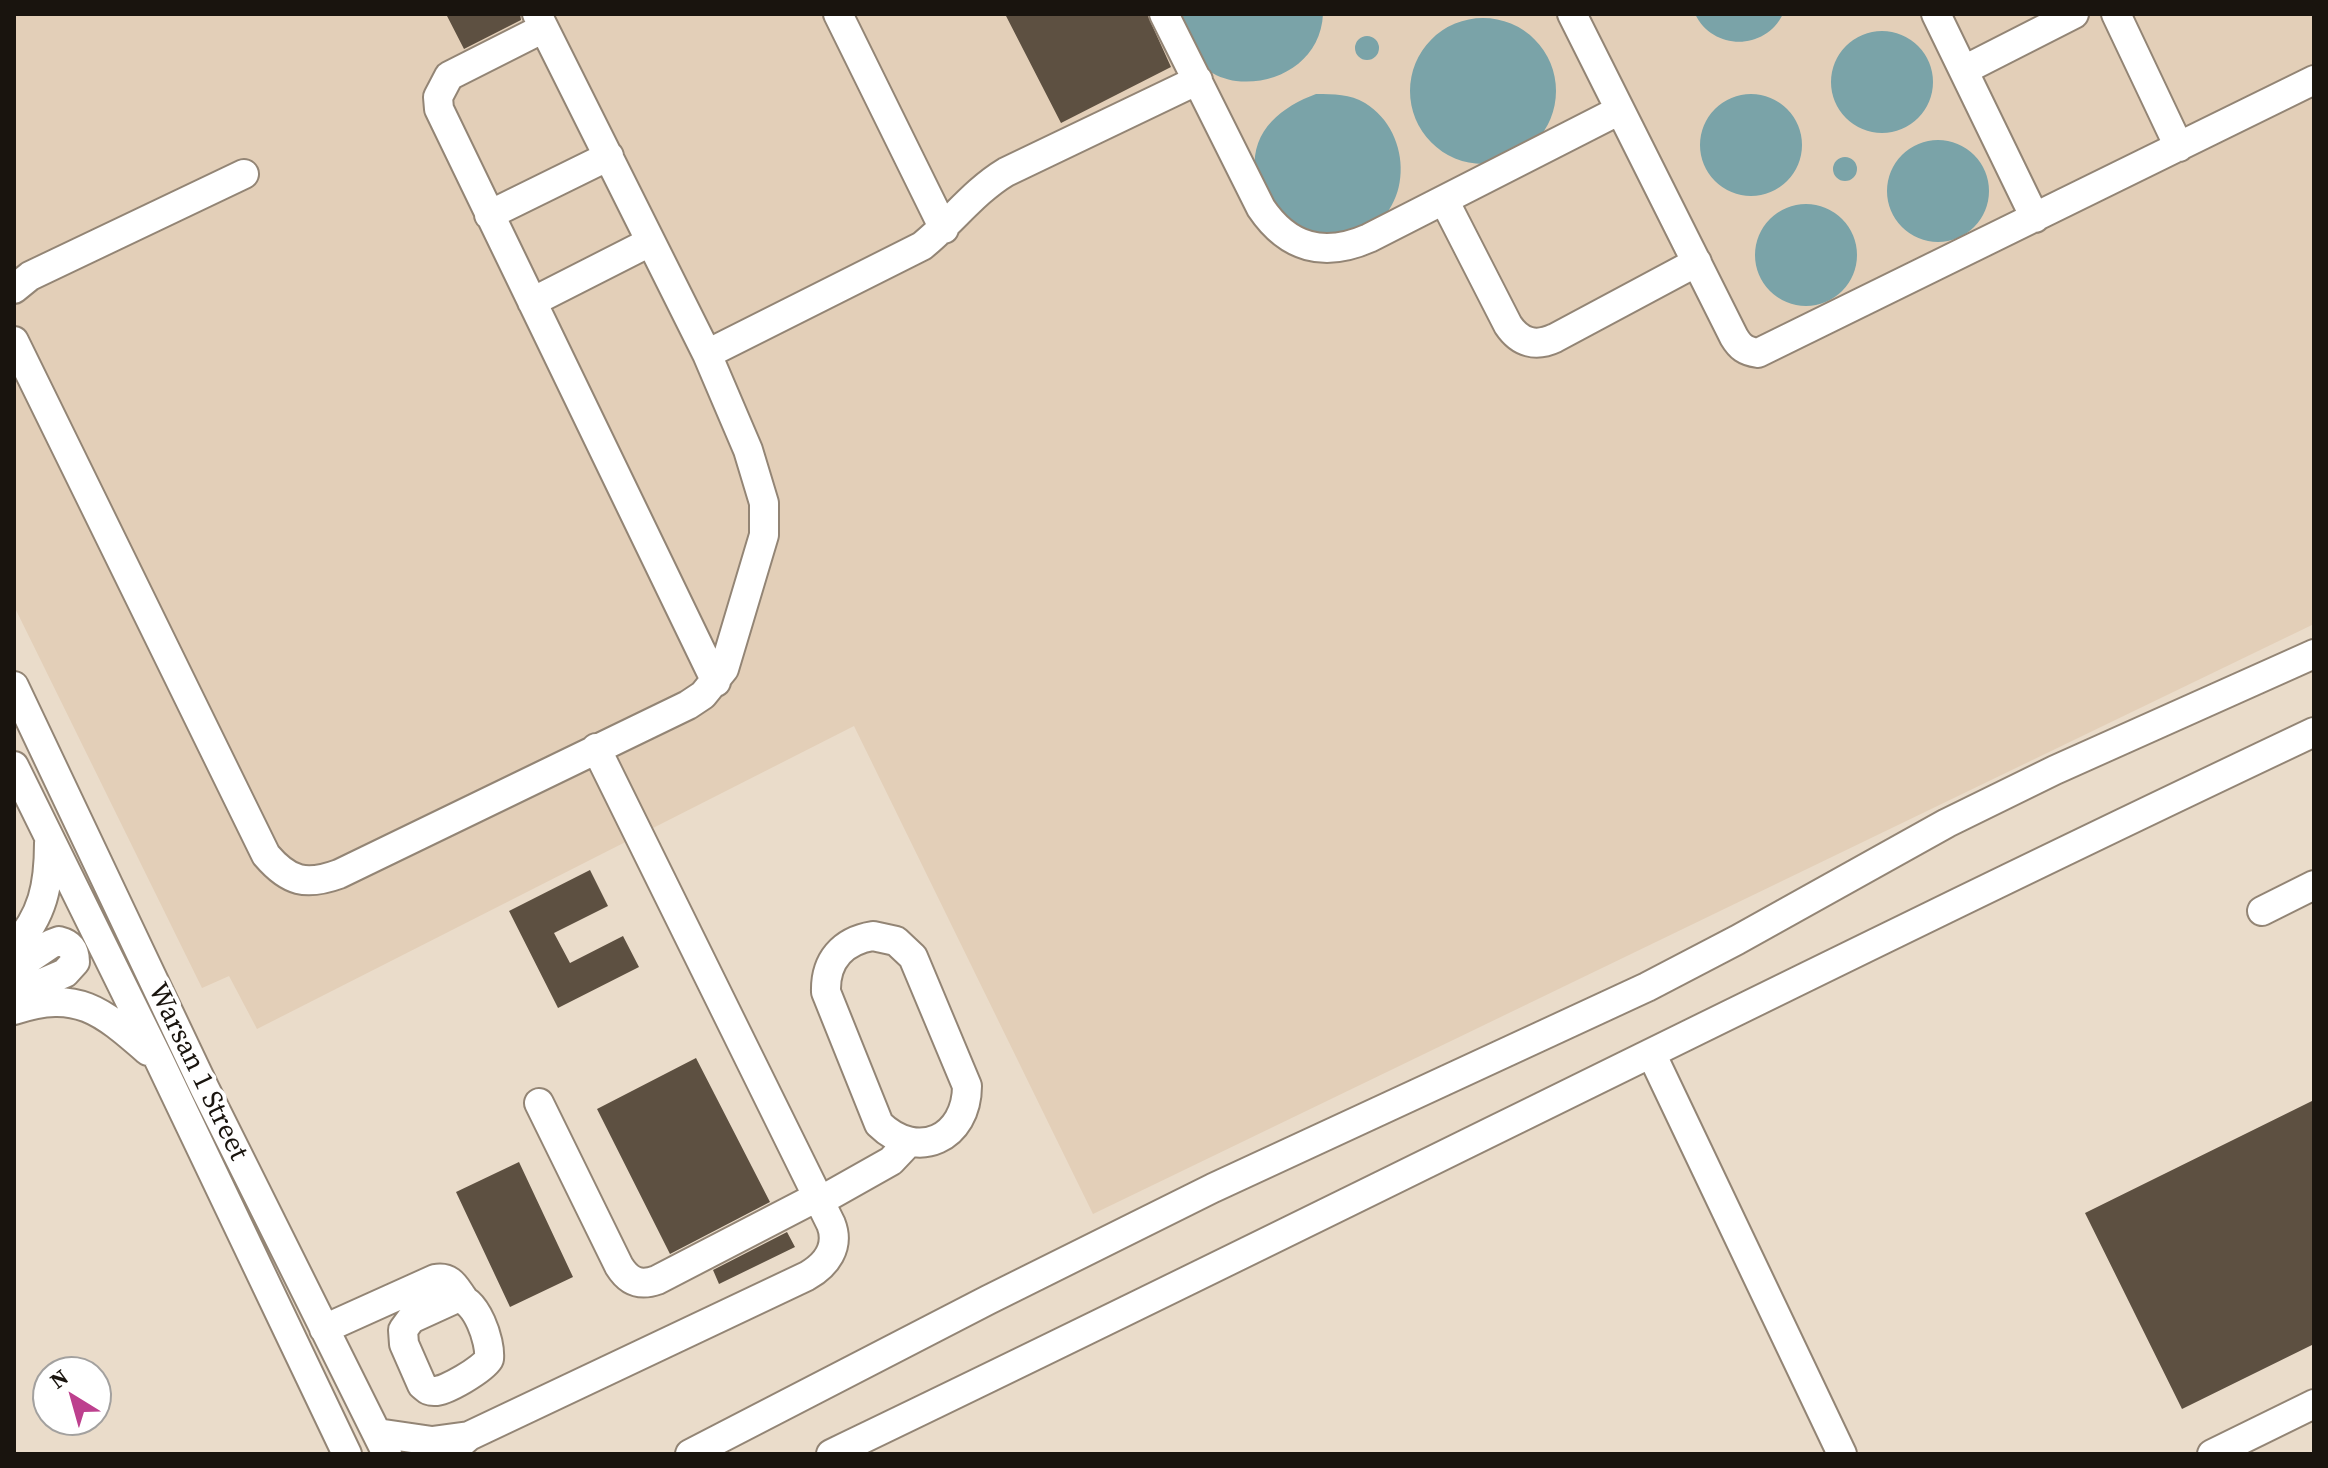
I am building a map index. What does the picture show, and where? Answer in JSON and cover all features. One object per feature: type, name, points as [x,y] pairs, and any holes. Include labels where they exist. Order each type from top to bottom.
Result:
[{"type":"street","points":[[838,14],[944,229]]},
{"type":"street","points":[[1164,14],[1261,208],[1277,228],[1300,243],[1335,249],[1352,245],[1620,110]]},
{"type":"street","points":[[1572,14],[1739,346],[1747,352],[1758,353],[2314,80]]},
{"type":"street","points":[[1936,14],[2035,218]]},
{"type":"street","points":[[1964,70],[2074,14]]},
{"type":"street","points":[[2116,14],[2179,147]]},
{"type":"street","points":[[14,341],[266,855],[280,871],[298,880],[329,878],[688,705],[716,682],[729,654],[762,543],[765,519],[760,486],[707,354],[540,21],[449,76],[438,97],[443,120],[716,682]]},
{"type":"street","points":[[707,354],[922,246],[944,229],[987,184],[1006,172],[1198,80]]},
{"type":"street","points":[[489,215],[609,156]]},
{"type":"street","points":[[14,289],[30,276],[244,174]]},
{"type":"street","points":[[1444,200],[1508,325],[1520,339],[1529,343],[1538,344],[1555,338],[1697,262]]},
{"type":"street","points":[[532,302],[650,242]]},
{"type":"street","points":[[690,1454],[1213,1188],[1647,987],[2001,796],[2314,654]]},
{"type":"street","name":"Warsan 1 Street","points":[[14,686],[198,1076],[382,1444]]},
{"type":"street","points":[[831,1454],[1652,1055],[1992,885],[2314,732]]},
{"type":"street","points":[[382,1444],[432,1441],[458,1445],[818,1269],[827,1260],[835,1235],[596,748]]},
{"type":"street","name":"Warsan 1 Street","points":[[14,766],[159,1060],[347,1454]]},
{"type":"street","points":[[14,947],[33,925],[46,892],[49,838]]},
{"type":"street","points":[[2262,911],[2314,885]]},
{"type":"street","points":[[873,936],[896,941],[913,957],[967,1086],[967,1102],[962,1117],[953,1129],[925,1143],[909,1142],[888,1132],[873,1114],[826,992],[828,969],[833,959],[841,949],[861,938],[873,936]]},
{"type":"street","points":[[14,969],[59,941],[72,948],[75,955],[75,962],[65,973],[14,995]]},
{"type":"street","points":[[14,1010],[47,1001],[91,1007],[114,1021],[159,1060]]},
{"type":"street","points":[[1652,1055],[1842,1454]]},
{"type":"street","points":[[539,1103],[619,1266],[625,1276],[646,1284],[891,1161],[909,1142]]},
{"type":"street","points":[[324,1329],[435,1279],[451,1281],[463,1298]]},
{"type":"street","points":[[2212,1454],[2314,1404]]},
{"type":"shaded area","points":[[14,14],[2314,14],[2314,624],[1093,1214],[854,726],[257,1029],[229,976],[202,988],[14,606]]},
{"type":"water","points":[[1177,14],[1323,14],[1314,45],[1294,67],[1267,79],[1236,81],[1207,69]]},
{"type":"water","points":[[1695,14],[1783,14],[1764,35],[1739,42],[1714,35]]},
{"type":"water","points":[[1483,18],[1511,24],[1535,39],[1550,63],[1556,91],[1550,119],[1535,143],[1511,158],[1483,164],[1455,158],[1431,143],[1416,119],[1410,91],[1416,63],[1431,39],[1455,24]]},
{"type":"water","points":[[1882,31],[1901,35],[1918,46],[1929,63],[1933,82],[1929,101],[1918,118],[1901,129],[1882,133],[1863,129],[1846,118],[1835,101],[1831,82],[1835,63],[1846,46],[1863,35]]},
{"type":"water","points":[[1367,36],[1375,40],[1379,48],[1375,56],[1367,60],[1359,56],[1355,48],[1359,40]]},
{"type":"water","points":[[1316,94],[1348,96],[1365,103],[1381,116],[1399,152],[1401,172],[1398,192],[1389,210],[1376,225],[1351,237],[1307,238],[1268,201],[1256,184],[1255,156],[1264,132],[1281,113]]},
{"type":"water","points":[[1751,94],[1770,98],[1787,109],[1798,126],[1802,145],[1798,164],[1787,181],[1770,192],[1751,196],[1732,192],[1715,181],[1704,164],[1700,145],[1704,126],[1715,109],[1732,98]]},
{"type":"water","points":[[1938,140],[1957,144],[1974,155],[1985,172],[1989,191],[1985,210],[1974,227],[1957,238],[1938,242],[1919,238],[1902,227],[1891,210],[1887,191],[1891,172],[1902,155],[1919,144]]},
{"type":"water","points":[[1845,157],[1853,161],[1857,169],[1853,177],[1845,181],[1837,177],[1833,169],[1837,161]]},
{"type":"water","points":[[1806,204],[1825,208],[1842,219],[1853,236],[1857,255],[1853,274],[1842,291],[1825,302],[1806,306],[1787,302],[1770,291],[1759,274],[1755,255],[1759,236],[1770,219],[1787,208]]},
{"type":"building","points":[[446,14],[520,14],[521,20],[464,49]]},
{"type":"building","points":[[1005,14],[1147,14],[1171,67],[1061,123]]},
{"type":"building","points":[[590,870],[608,906],[554,933],[570,963],[623,936],[639,967],[558,1008],[509,911]]},
{"type":"building","points":[[696,1058],[770,1202],[670,1254],[597,1109]]},
{"type":"building","points":[[2314,1100],[2314,1344],[2182,1409],[2085,1213]]},
{"type":"building","points":[[519,1162],[573,1277],[510,1307],[456,1192]]},
{"type":"building","points":[[787,1232],[795,1247],[719,1284],[713,1270]]}]
